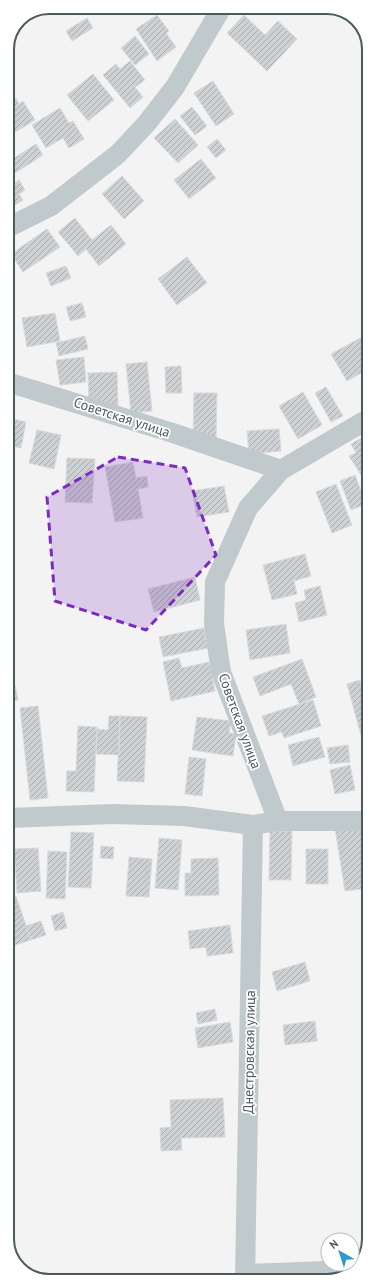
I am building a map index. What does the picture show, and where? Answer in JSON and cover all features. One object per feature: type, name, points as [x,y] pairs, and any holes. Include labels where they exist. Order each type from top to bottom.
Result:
[{"type":"street","points":[[14,224],[51,206],[118,154],[147,123],[175,87],[218,14]]},
{"type":"street","name":"Советская улица","points":[[14,379],[281,470]]},
{"type":"street","name":"Советская улица","points":[[278,821],[221,672],[214,624],[215,582],[248,508],[281,470],[362,423]]},
{"type":"street","points":[[14,818],[112,814],[176,816],[253,825],[278,821],[362,820]]},
{"type":"street","name":"Днестровская улица","points":[[245,1274],[253,825]]},
{"type":"street","points":[[291,1274],[322,1272]]},
{"type":"highlighted area","points":[[118,457],[185,468],[216,555],[146,630],[55,601],[47,497]]},
{"type":"building","points":[[157,15],[169,31],[166,33],[176,47],[157,61],[136,29]]},
{"type":"building","points":[[244,15],[265,35],[278,21],[297,39],[267,71],[227,33]]},
{"type":"building","points":[[87,18],[93,28],[72,41],[66,31]]},
{"type":"building","points":[[135,36],[149,54],[135,65],[121,48]]},
{"type":"building","points":[[130,61],[145,80],[135,87],[143,97],[130,108],[103,75],[116,64],[120,69]]},
{"type":"building","points":[[93,74],[114,100],[88,121],[67,95]]},
{"type":"building","points":[[213,81],[234,114],[216,126],[194,93]]},
{"type":"building","points":[[16,98],[19,104],[23,101],[35,120],[14,133],[14,99]]},
{"type":"building","points":[[192,107],[207,126],[195,135],[180,116]]},
{"type":"building","points":[[60,108],[69,123],[73,121],[84,139],[69,148],[63,138],[46,148],[32,125]]},
{"type":"building","points":[[175,119],[198,145],[178,163],[154,138]]},
{"type":"building","points":[[217,139],[226,150],[216,158],[207,147]]},
{"type":"building","points":[[36,144],[43,155],[15,173],[14,158]]},
{"type":"building","points":[[201,159],[216,178],[189,199],[174,180]]},
{"type":"building","points":[[122,176],[144,201],[124,219],[102,194]]},
{"type":"building","points":[[19,180],[25,190],[19,194],[23,200],[14,206],[14,181],[15,183]]},
{"type":"building","points":[[75,218],[92,240],[111,225],[126,244],[99,266],[86,249],[78,256],[58,232]]},
{"type":"building","points":[[47,229],[60,247],[23,272],[14,258],[14,252]]},
{"type":"building","points":[[187,257],[207,283],[177,305],[158,279]]},
{"type":"building","points":[[66,266],[71,278],[51,286],[46,273]]},
{"type":"building","points":[[82,303],[86,317],[70,321],[66,307]]},
{"type":"building","points":[[55,313],[60,341],[27,347],[22,318]]},
{"type":"building","points":[[85,336],[88,349],[59,356],[56,343]]},
{"type":"building","points":[[362,337],[362,372],[347,381],[331,354]]},
{"type":"building","points":[[84,357],[86,382],[60,385],[56,360]]},
{"type":"building","points":[[147,362],[152,411],[131,413],[126,364]]},
{"type":"building","points":[[181,366],[182,393],[166,393],[165,367]]},
{"type":"building","points":[[117,372],[118,406],[89,407],[88,373]]},
{"type":"building","points":[[326,387],[343,416],[331,422],[315,393]]},
{"type":"building","points":[[303,392],[322,425],[298,439],[279,406]]},
{"type":"building","points":[[194,393],[217,393],[216,440],[193,439]]},
{"type":"building","points":[[14,419],[26,422],[21,448],[14,446]]},
{"type":"building","points":[[279,429],[281,451],[249,454],[247,431]]},
{"type":"building","points":[[37,430],[61,435],[54,469],[29,463]]},
{"type":"building","points":[[362,438],[361,475],[349,456],[356,453],[351,444]]},
{"type":"building","points":[[67,458],[95,459],[92,503],[65,502]]},
{"type":"building","points":[[133,462],[136,478],[147,476],[148,487],[138,489],[143,518],[115,522],[105,467]]},
{"type":"building","points":[[355,475],[362,493],[362,506],[351,510],[340,481]]},
{"type":"building","points":[[336,484],[352,525],[332,533],[316,492]]},
{"type":"building","points":[[224,486],[229,512],[197,517],[192,491]]},
{"type":"building","points":[[305,554],[311,576],[294,581],[297,594],[272,600],[263,565]]},
{"type":"building","points":[[195,577],[200,600],[154,612],[148,589]]},
{"type":"building","points":[[320,586],[327,615],[299,622],[295,603],[306,600],[304,590]]},
{"type":"building","points":[[286,624],[290,653],[250,660],[246,630]]},
{"type":"building","points":[[204,628],[208,648],[163,657],[159,637]]},
{"type":"building","points":[[179,658],[182,668],[209,662],[215,691],[171,701],[163,662]]},
{"type":"building","points":[[302,659],[316,697],[299,704],[291,684],[260,696],[253,677]]},
{"type":"building","points":[[360,680],[362,687],[362,739],[347,684]]},
{"type":"building","points":[[14,685],[18,700],[14,701]]},
{"type":"building","points":[[313,700],[321,726],[284,738],[282,732],[269,736],[262,716]]},
{"type":"building","points":[[38,706],[48,798],[30,800],[20,708]]},
{"type":"building","points":[[109,716],[120,716],[119,755],[96,754],[97,729],[108,730]]},
{"type":"building","points":[[120,716],[147,717],[144,782],[117,781]]},
{"type":"building","points":[[197,717],[231,721],[229,733],[236,734],[233,756],[192,750]]},
{"type":"building","points":[[78,726],[97,727],[94,792],[66,791],[67,771],[76,771]]},
{"type":"building","points":[[319,737],[325,757],[293,766],[288,745]]},
{"type":"building","points":[[348,745],[350,762],[330,764],[327,748]]},
{"type":"building","points":[[189,757],[206,759],[202,796],[185,794]]},
{"type":"building","points":[[350,765],[355,790],[335,794],[330,770]]},
{"type":"building","points":[[362,824],[362,889],[345,891],[335,828]]},
{"type":"building","points":[[270,831],[292,831],[291,880],[269,880]]},
{"type":"building","points":[[71,832],[94,833],[91,888],[68,887]]},
{"type":"building","points":[[159,838],[182,840],[178,890],[155,888]]},
{"type":"building","points":[[101,846],[114,847],[113,859],[100,858]]},
{"type":"building","points":[[38,848],[41,891],[17,893],[14,849]]},
{"type":"building","points":[[306,849],[328,849],[328,884],[306,884]]},
{"type":"building","points":[[48,851],[67,852],[65,899],[46,898]]},
{"type":"building","points":[[129,857],[152,859],[149,897],[126,896]]},
{"type":"building","points":[[218,858],[219,895],[185,896],[185,873],[191,873],[191,859]]},
{"type":"building","points":[[16,896],[31,940],[14,945],[14,897]]},
{"type":"building","points":[[63,912],[67,928],[55,931],[51,916]]},
{"type":"building","points":[[41,921],[46,935],[31,940],[26,926]]},
{"type":"building","points":[[230,925],[233,953],[207,956],[206,947],[190,949],[188,931]]},
{"type":"building","points":[[305,962],[310,981],[277,991],[272,972]]},
{"type":"building","points":[[215,1009],[217,1020],[198,1024],[196,1013]]},
{"type":"building","points":[[315,1021],[317,1041],[285,1045],[283,1025]]},
{"type":"building","points":[[230,1022],[233,1042],[198,1048],[195,1028]]},
{"type":"building","points":[[223,1098],[225,1137],[181,1138],[182,1150],[161,1151],[160,1128],[171,1127],[170,1100]]}]
